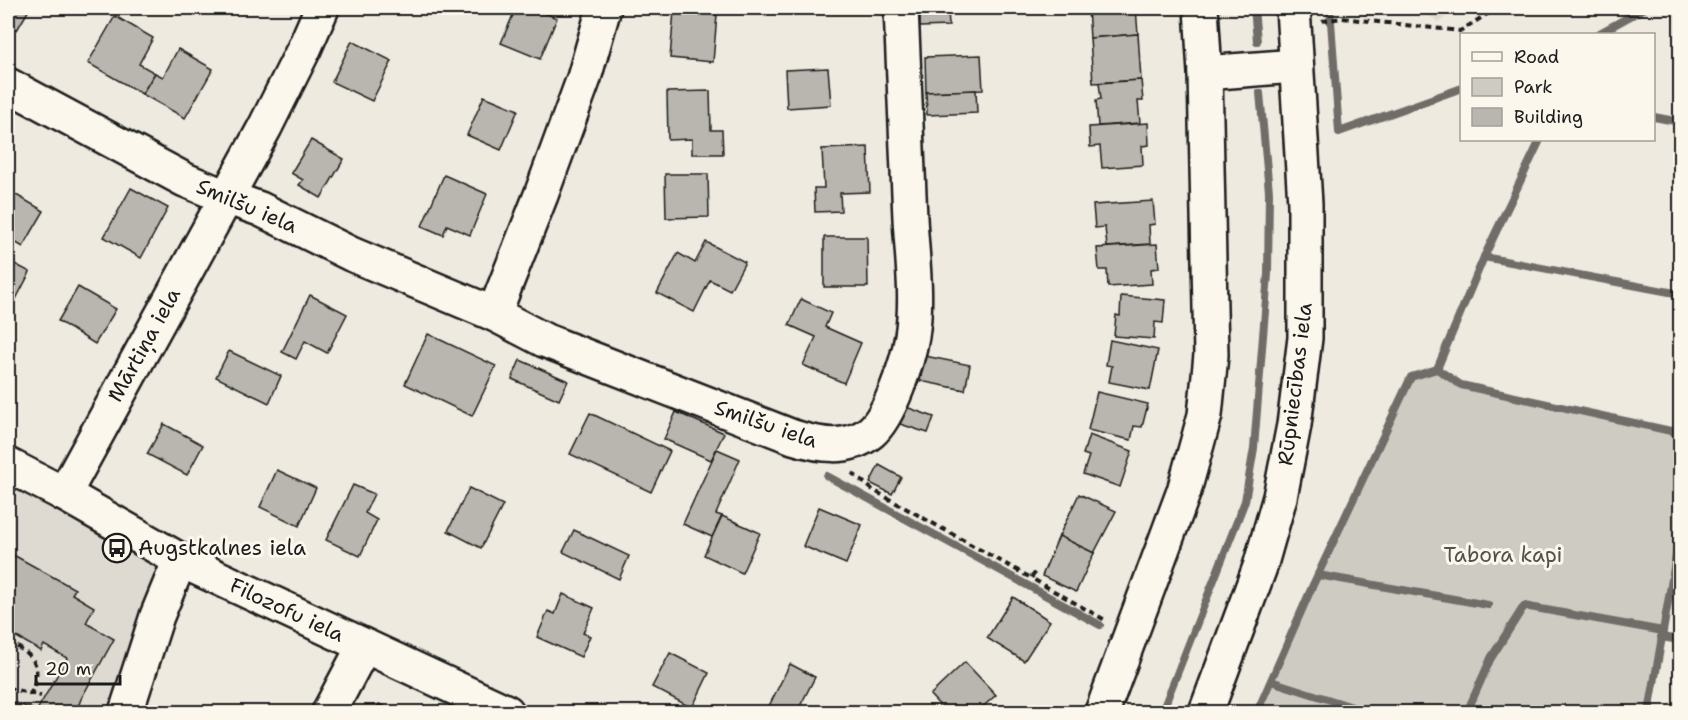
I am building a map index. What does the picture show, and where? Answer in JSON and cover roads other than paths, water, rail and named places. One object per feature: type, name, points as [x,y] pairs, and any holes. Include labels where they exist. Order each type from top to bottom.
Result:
[{"type":"street","points":[[226,198],[285,88],[322,8]]},
{"type":"street","points":[[494,314],[584,78],[604,8]]},
{"type":"street","name":"Smilšu iela","points":[[8,85],[185,180],[226,198],[260,209],[351,254],[494,314],[544,340],[793,437],[816,444],[838,445],[856,441],[871,432],[883,418],[893,399],[912,337],[913,274],[902,8]]},
{"type":"street","points":[[1102,712],[1184,491],[1205,415],[1211,356],[1206,73],[1201,8]]},
{"type":"street","name":"Rūpniecības iela","points":[[1206,712],[1260,567],[1280,497],[1294,425],[1305,338],[1305,204],[1293,8]]},
{"type":"street","points":[[1206,73],[1295,66]]},
{"type":"street","name":"Mārtiņa iela","points":[[64,494],[226,198]]},
{"type":"street","name":"Filozofu iela","points":[[8,465],[180,560],[507,712]]},
{"type":"street","points":[[126,712],[157,616],[180,560]]},
{"type":"street","points":[[329,712],[364,646]]},
{"type":"waterway","points":[[1254,8],[1257,41]]},
{"type":"waterway","points":[[1330,8],[1339,132],[1460,89]]},
{"type":"waterway","points":[[1600,33],[1645,8]]},
{"type":"waterway","points":[[1162,712],[1245,501],[1254,448],[1268,274],[1269,192],[1260,93]]},
{"type":"waterway","points":[[1655,117],[1680,122]]},
{"type":"waterway","points":[[1540,141],[1484,257],[1437,369],[1461,385],[1680,433]]},
{"type":"waterway","points":[[1484,257],[1680,294]]},
{"type":"waterway","points":[[1257,712],[1312,587],[1411,377],[1437,369]]},
{"type":"waterway","points":[[827,476],[1100,625]]},
{"type":"waterway","points":[[1649,712],[1680,533]]},
{"type":"waterway","points":[[1318,575],[1488,605]]},
{"type":"waterway","points":[[1467,712],[1491,658],[1524,606],[1663,631]]},
{"type":"waterway","points":[[1661,637],[1680,640]]},
{"type":"waterway","points":[[1274,682],[1368,712]]},
{"type":"place","name":"Augstkalnes iela","points":[[117,548]]},
{"type":"park label","name":"Tabora kapi","points":[[1503,555]]}]
